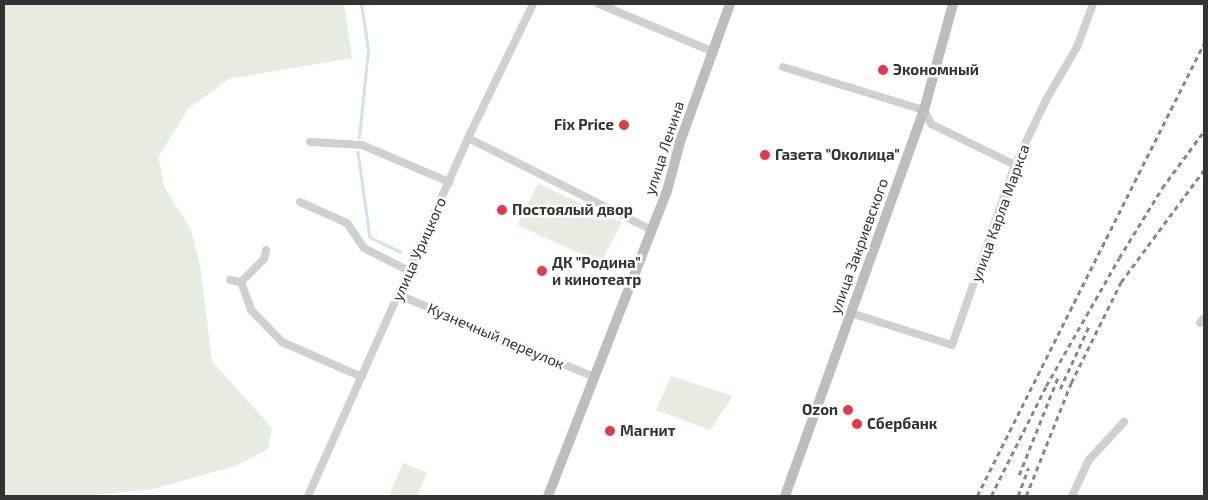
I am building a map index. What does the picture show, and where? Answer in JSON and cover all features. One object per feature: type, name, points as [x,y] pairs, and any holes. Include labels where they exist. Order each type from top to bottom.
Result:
[{"type":"main road","name":"улица Ленина","points":[[548,496],[652,230],[730,4]]},
{"type":"main road","name":"улица Закриевского","points":[[786,496],[924,110],[953,4]]},
{"type":"street","name":"улица Урицкого","points":[[308,496],[468,138],[533,4]]},
{"type":"street","points":[[599,4],[714,52]]},
{"type":"street","name":"улица Карла Маркса","points":[[851,313],[952,345],[1015,165],[1046,100],[1077,47],[1093,4]]},
{"type":"street","points":[[783,67],[924,110],[931,124],[1015,165]]},
{"type":"street","points":[[468,138],[652,230]]},
{"type":"street","points":[[310,142],[362,145],[448,182]]},
{"type":"street","points":[[300,202],[347,223],[364,248],[409,271]]},
{"type":"street","points":[[241,282],[264,259],[266,250]]},
{"type":"street","points":[[230,280],[241,282]]},
{"type":"street","points":[[241,282],[251,310],[282,342],[362,377]]},
{"type":"street","name":"Кузнечный переулок","points":[[399,295],[594,378]]},
{"type":"street","points":[[1072,496],[1089,460],[1124,422]]},
{"type":"shaded area","points":[[4,4],[344,4],[352,58],[229,79],[188,109],[158,157],[165,188],[191,230],[200,265],[212,361],[272,428],[268,449],[238,465],[153,489],[83,496],[4,496]]},
{"type":"shaded area","points":[[538,184],[622,222],[601,263],[517,225]]},
{"type":"shaded area","points":[[671,376],[733,396],[710,430],[656,410]]},
{"type":"shaded area","points":[[403,463],[427,473],[417,496],[389,496]]},
{"type":"waterway","points":[[359,138],[368,49],[361,4]]},
{"type":"waterway","points":[[358,152],[370,237],[401,252]]},
{"type":"railway","points":[[977,496],[1204,43]]},
{"type":"railway","points":[[991,496],[1046,386],[1119,258],[1162,188],[1204,131]]},
{"type":"railway","points":[[1026,496],[1071,383],[1121,282],[1204,170]]},
{"type":"railway","points":[[1060,389],[1089,326]]},
{"type":"railway","points":[[1019,475],[1058,377]]},
{"type":"railway","points":[[1018,496],[1028,468]]},
{"type":"place","name":"Экономный","points":[[883,70]]},
{"type":"place","name":"Fix Price","points":[[624,125]]},
{"type":"place","name":"Газета \"Околица\"","points":[[765,155]]},
{"type":"place","name":"Постоялый двор","points":[[502,210]]},
{"type":"place","name":"ДК \"Родина\" и кинотеатр","points":[[542,271]]},
{"type":"place","name":"Ozon","points":[[848,410]]},
{"type":"place","name":"Сбербанк","points":[[857,424]]},
{"type":"place","name":"Магнит","points":[[610,431]]}]
